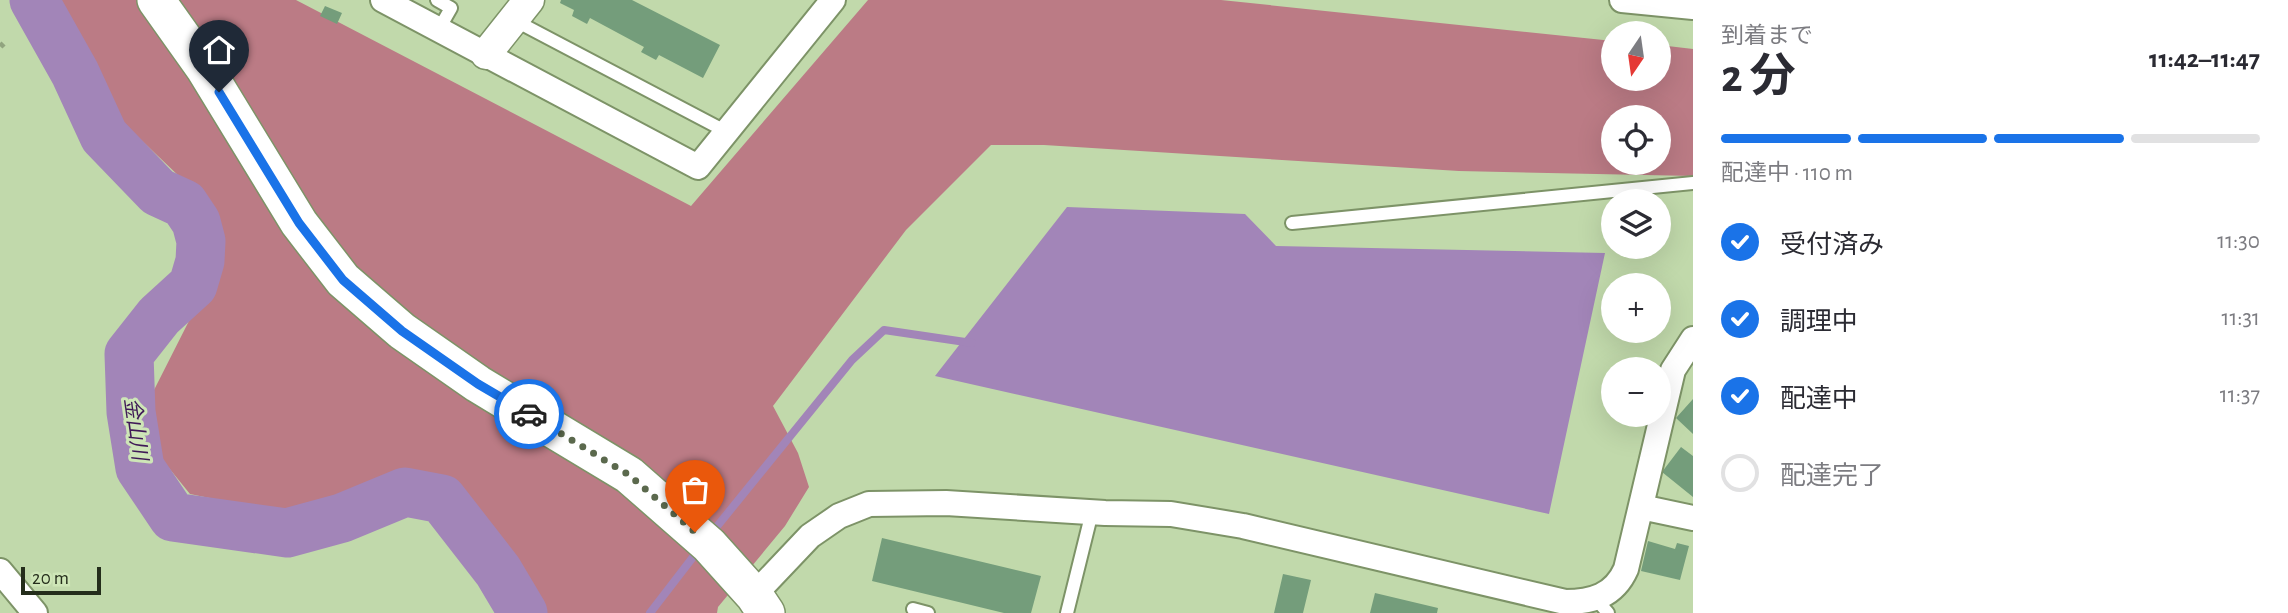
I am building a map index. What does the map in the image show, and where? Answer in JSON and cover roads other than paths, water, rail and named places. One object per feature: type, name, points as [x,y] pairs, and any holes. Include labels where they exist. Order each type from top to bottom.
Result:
[{"type":"main road","points":[[156,0],[205,69],[299,223],[343,280],[402,331],[478,384],[629,475],[709,545],[760,604]]},
{"type":"street","points":[[383,0],[698,167],[832,0]]},
{"type":"street","points":[[1622,0],[1686,4]]},
{"type":"street","points":[[486,54],[521,10]]},
{"type":"street","points":[[760,604],[810,536],[839,516],[869,505],[946,503],[1171,514],[1243,526],[1565,602],[1585,602],[1602,606],[1621,579],[1673,370],[1693,339]]},
{"type":"street","points":[[1641,507],[1693,518]]},
{"type":"street","points":[[0,571],[35,613]]},
{"type":"lane","points":[[437,0],[451,8],[439,30]]},
{"type":"lane","points":[[521,10],[727,132]]},
{"type":"lane","points":[[1292,223],[1693,183]]},
{"type":"lane","points":[[1067,613],[1092,512]]},
{"type":"lane","points":[[913,609],[928,613]]},
{"type":"waterway","name":"金山川","points":[[34,0],[75,73],[104,136],[158,192],[184,204],[196,222],[201,241],[200,261],[193,285],[159,316],[129,354],[131,412],[140,468],[173,517],[287,533],[342,518],[405,492],[442,499],[498,571],[523,613]]},
{"type":"waterway","points":[[710,535],[852,360],[884,330],[972,343]]},
{"type":"waterway","points":[[650,613],[700,548]]}]
